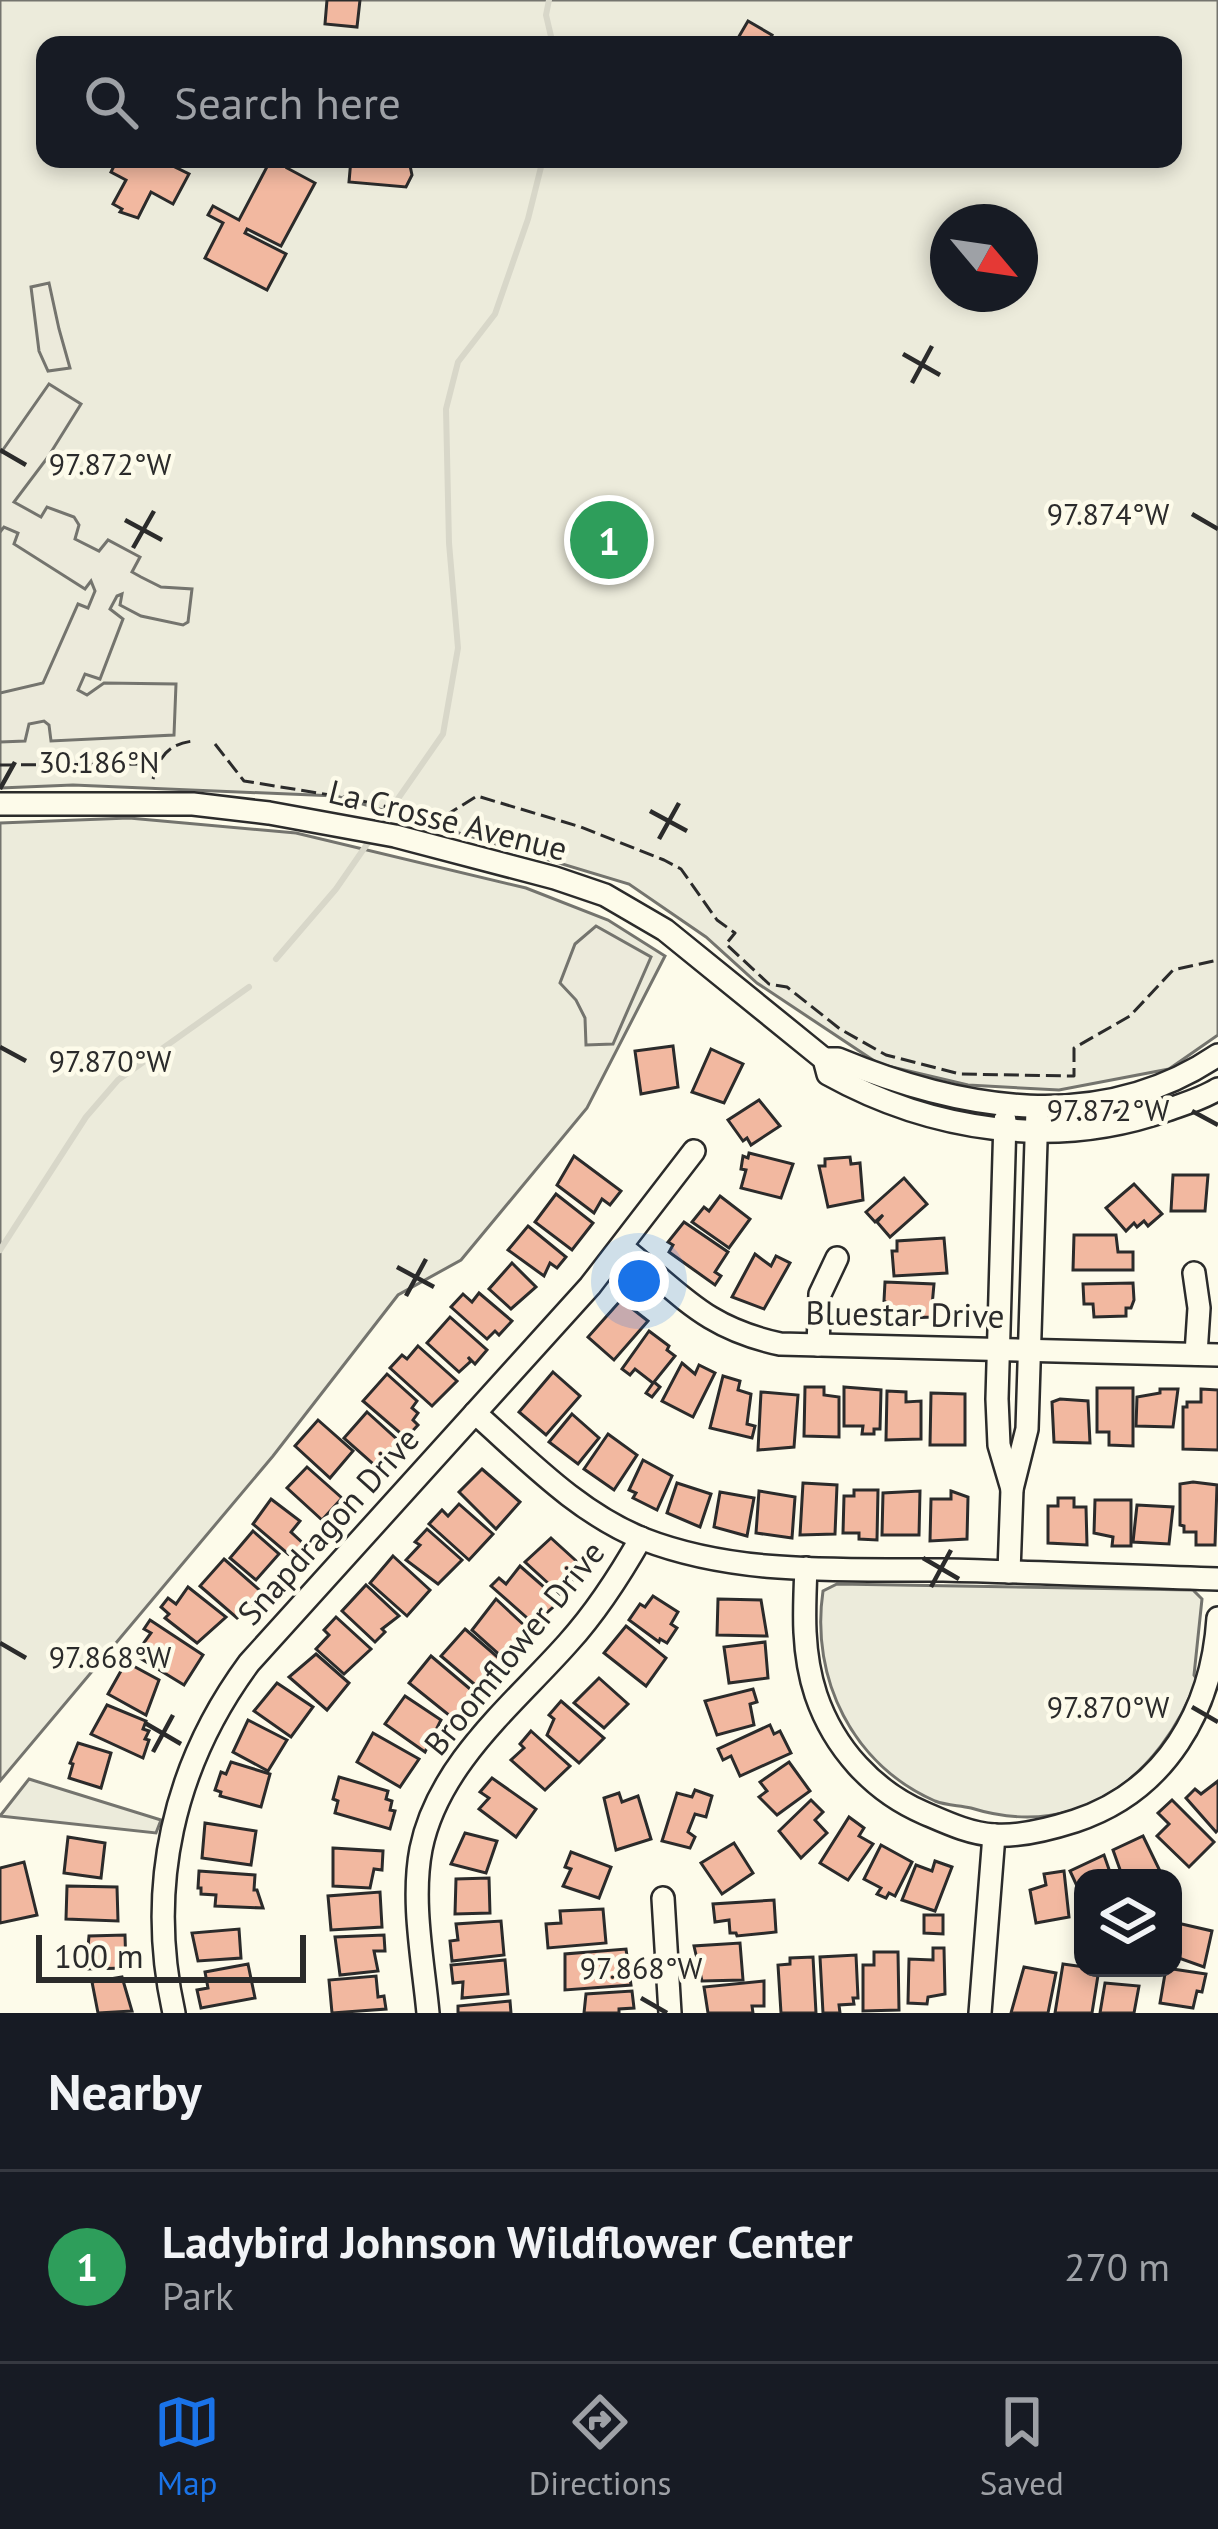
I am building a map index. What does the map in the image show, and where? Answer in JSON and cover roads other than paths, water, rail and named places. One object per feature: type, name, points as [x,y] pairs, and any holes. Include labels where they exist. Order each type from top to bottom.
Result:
[{"type":"street","name":"La Crosse Avenue","points":[[0,805],[193,804],[345,825],[555,878],[634,909],[711,964],[765,1015],[824,1059],[838,1059],[931,1093],[1037,1109],[1098,1103],[1194,1072],[1218,1055]]},
{"type":"street","name":"La Crosse Avenue","points":[[824,1059],[828,1074],[897,1108],[1036,1133],[1093,1130],[1137,1120],[1218,1089]]},
{"type":"street","points":[[1006,1106],[999,1445],[1012,1489]]},
{"type":"street","points":[[1009,1572],[1012,1489],[1027,1430],[1037,1109]]},
{"type":"street","name":"Snapdragon Drive","points":[[174,2013],[163,1956],[163,1877],[179,1798],[212,1718],[249,1663],[622,1247],[694,1150]]},
{"type":"street","name":"Bluestar Drive","points":[[622,1247],[720,1326],[780,1344],[1207,1354]]},
{"type":"street","points":[[818,1345],[820,1294],[837,1258]]},
{"type":"street","points":[[1194,1273],[1207,1354]]},
{"type":"street","points":[[475,1413],[558,1487],[641,1538],[706,1558],[806,1568],[1218,1579]]},
{"type":"street","name":"Broomflower Drive","points":[[428,2013],[418,1885],[432,1814],[471,1750],[597,1609],[641,1538]]},
{"type":"street","points":[[806,1568],[809,1671],[821,1709],[840,1744],[863,1772],[902,1802],[941,1820],[994,1835],[1056,1827],[1086,1817],[1123,1798],[1154,1773],[1179,1745],[1202,1705],[1218,1618]]},
{"type":"street","points":[[980,2013],[994,1835]]},
{"type":"street","points":[[663,1898],[670,2013]]},
{"type":"waterway","points":[[549,0],[546,15],[551,36]]},
{"type":"waterway","points":[[379,826],[443,734],[458,648],[449,543],[446,409],[458,362],[495,314],[541,168]]},
{"type":"waterway","points":[[276,959],[336,889],[372,837]]},
{"type":"waterway","points":[[0,1250],[86,1117],[118,1080],[249,987]]},
{"type":"place","name":"Ladybird Johnson Wildflower Center","points":[[609,540]]}]
